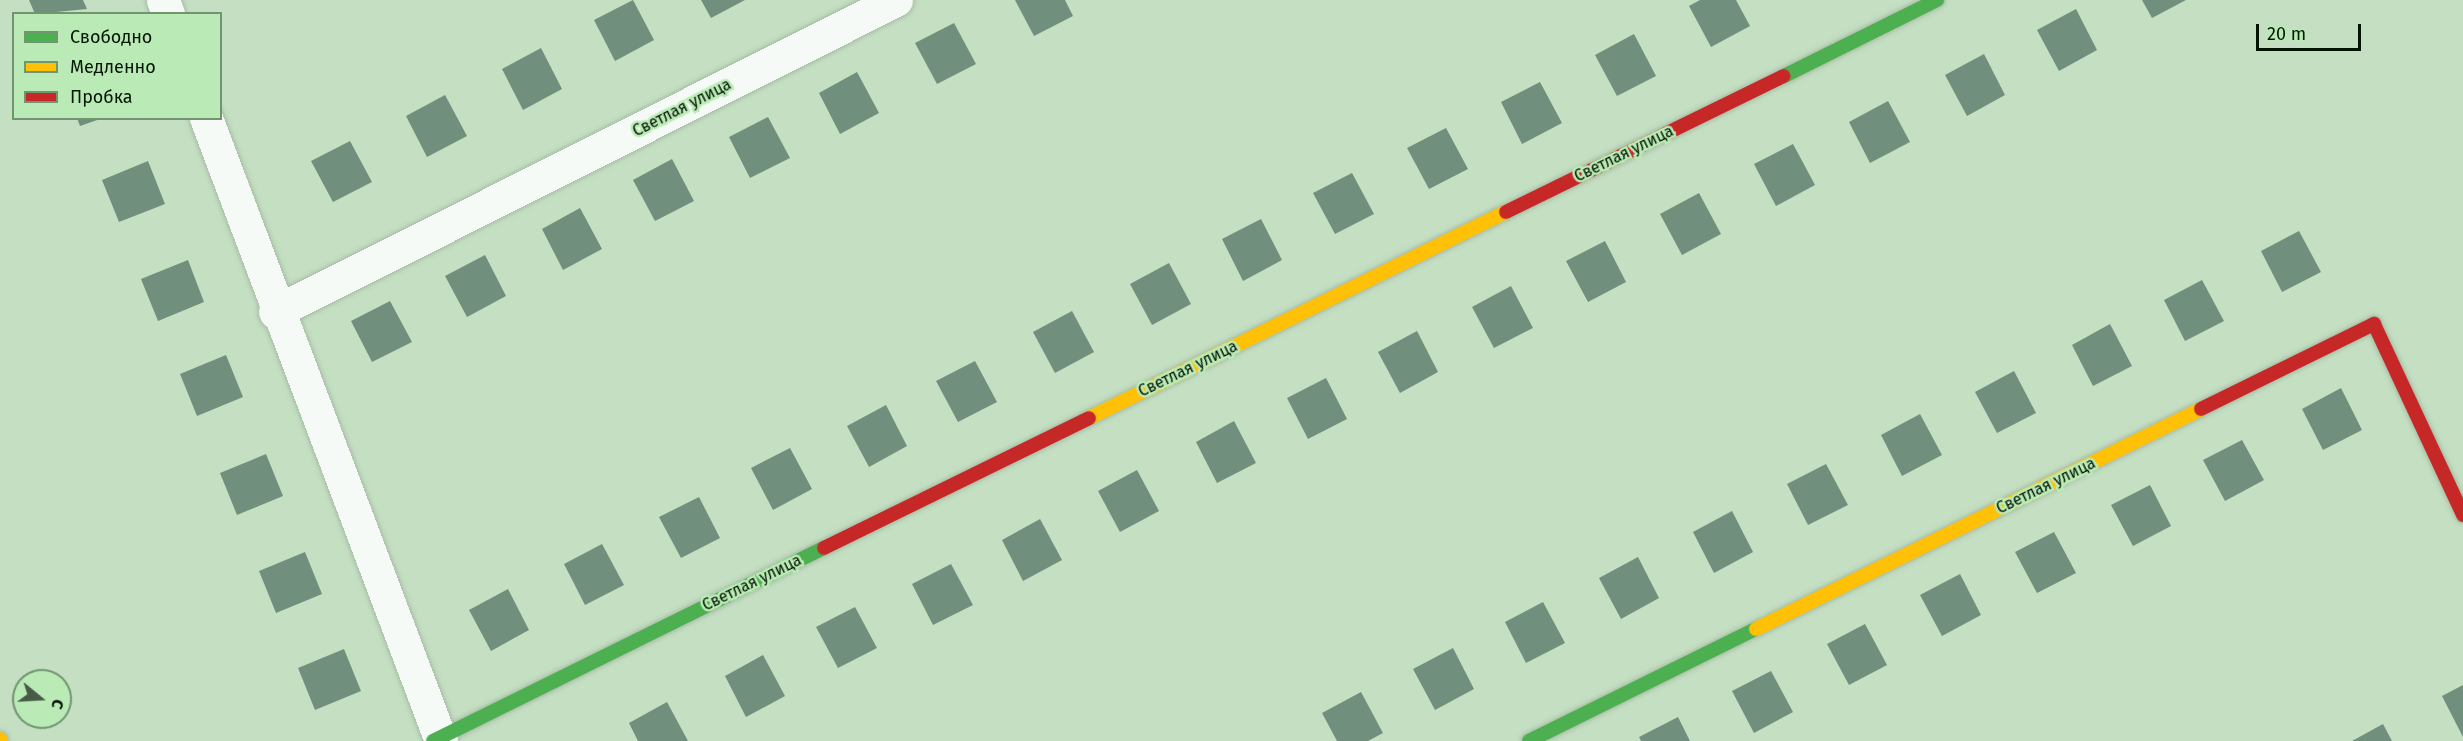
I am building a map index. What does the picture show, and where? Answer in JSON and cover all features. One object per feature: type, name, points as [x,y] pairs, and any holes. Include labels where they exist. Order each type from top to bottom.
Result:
[{"type":"street","name":"Светлая улица","points":[[275,312],[896,0]]},
{"type":"street","name":"Светлая улица","points":[[207,120],[275,312],[438,740],[1937,0]]},
{"type":"street","name":"Светлая улица","points":[[1529,741],[2374,324],[2463,514]]},
{"type":"building","points":[[29,0],[83,0],[87,9],[56,12],[34,12]]},
{"type":"building","points":[[633,0],[654,40],[615,61],[594,20]]},
{"type":"building","points":[[701,0],[745,0],[711,18]]},
{"type":"building","points":[[1015,0],[1065,0],[1073,16],[1034,36]]},
{"type":"building","points":[[1700,0],[1736,0],[1750,26],[1711,47],[1689,6]]},
{"type":"building","points":[[2142,0],[2186,0],[2152,18]]},
{"type":"building","points":[[2076,9],[2097,50],[2059,71],[2037,30]]},
{"type":"building","points":[[954,23],[976,64],[937,84],[915,43]]},
{"type":"building","points":[[1634,34],[1656,76],[1617,96],[1595,55]]},
{"type":"building","points":[[541,48],[562,89],[523,110],[502,69]]},
{"type":"building","points":[[1984,54],[2005,95],[1967,116],[1945,75]]},
{"type":"building","points":[[857,72],[879,113],[840,134],[819,93]]},
{"type":"building","points":[[1540,82],[1562,123],[1522,144],[1501,102]]},
{"type":"building","points":[[445,95],[467,136],[427,157],[406,116]]},
{"type":"building","points":[[1888,101],[1910,142],[1870,163],[1849,122]]},
{"type":"building","points":[[768,117],[790,158],[750,178],[729,137]]},
{"type":"building","points":[[78,120],[97,120],[80,126]]},
{"type":"building","points":[[1446,128],[1468,169],[1429,189],[1407,148]]},
{"type":"building","points":[[350,141],[372,182],[333,202],[311,161]]},
{"type":"building","points":[[1793,144],[1815,185],[1776,206],[1754,164]]},
{"type":"building","points":[[672,159],[694,201],[655,221],[633,180]]},
{"type":"building","points":[[148,161],[165,204],[119,222],[102,180]]},
{"type":"building","points":[[1352,173],[1374,214],[1335,234],[1313,193]]},
{"type":"building","points":[[1699,193],[1721,234],[1682,255],[1660,214]]},
{"type":"building","points":[[580,208],[602,249],[563,270],[542,229]]},
{"type":"building","points":[[1261,219],[1282,260],[1243,281],[1222,239]]},
{"type":"building","points":[[2299,231],[2321,272],[2282,292],[2261,251]]},
{"type":"building","points":[[1605,241],[1626,282],[1588,302],[1566,261]]},
{"type":"building","points":[[485,255],[506,296],[467,317],[445,276]]},
{"type":"building","points":[[188,260],[204,302],[158,321],[141,279]]},
{"type":"building","points":[[1169,263],[1191,304],[1152,325],[1130,284]]},
{"type":"building","points":[[2202,280],[2224,321],[2185,341],[2164,300]]},
{"type":"building","points":[[1511,286],[1533,328],[1494,348],[1472,307]]},
{"type":"building","points":[[390,301],[412,342],[372,362],[351,321]]},
{"type":"building","points":[[1072,311],[1094,352],[1055,373],[1033,332]]},
{"type":"building","points":[[2110,324],[2132,366],[2093,386],[2072,345]]},
{"type":"building","points":[[1417,331],[1438,372],[1400,393],[1378,352]]},
{"type":"building","points":[[226,355],[243,397],[197,416],[180,374]]},
{"type":"building","points":[[975,361],[997,402],[958,422],[936,381]]},
{"type":"building","points":[[2014,371],[2036,413],[1997,433],[1975,392]]},
{"type":"building","points":[[1326,378],[1347,419],[1308,439],[1287,398]]},
{"type":"building","points":[[2341,388],[2362,430],[2323,450],[2302,409]]},
{"type":"building","points":[[886,405],[907,446],[869,467],[847,426]]},
{"type":"building","points":[[1920,414],[1942,455],[1902,476],[1881,435]]},
{"type":"building","points":[[1234,421],[1256,463],[1217,483],[1196,442]]},
{"type":"building","points":[[2242,440],[2264,480],[2225,501],[2203,460]]},
{"type":"building","points":[[790,448],[812,489],[773,510],[751,468]]},
{"type":"building","points":[[266,454],[283,496],[237,515],[220,473]]},
{"type":"building","points":[[1826,464],[1848,505],[1808,525],[1787,484]]},
{"type":"building","points":[[1137,470],[1159,511],[1120,532],[1098,491]]},
{"type":"building","points":[[2150,485],[2171,526],[2133,546],[2111,505]]},
{"type":"building","points":[[699,497],[720,538],[681,558],[659,517]]},
{"type":"building","points":[[1732,511],[1753,552],[1714,573],[1693,532]]},
{"type":"building","points":[[1040,519],[1062,560],[1023,581],[1002,540]]},
{"type":"building","points":[[2054,532],[2076,573],[2037,593],[2015,552]]},
{"type":"building","points":[[602,544],[624,585],[585,605],[564,564]]},
{"type":"building","points":[[305,552],[322,594],[276,613],[259,571]]},
{"type":"building","points":[[1638,557],[1659,598],[1621,619],[1599,578]]},
{"type":"building","points":[[951,564],[973,605],[933,625],[912,584]]},
{"type":"building","points":[[1960,574],[1981,615],[1942,636],[1920,595]]},
{"type":"building","points":[[508,589],[529,630],[491,651],[469,610]]},
{"type":"building","points":[[1543,602],[1565,643],[1526,663],[1505,622]]},
{"type":"building","points":[[855,607],[877,648],[838,668],[816,627]]},
{"type":"building","points":[[1865,624],[1887,665],[1849,685],[1827,644]]},
{"type":"building","points":[[1453,648],[1474,689],[1435,710],[1413,669]]},
{"type":"building","points":[[344,649],[361,691],[315,710],[298,668]]},
{"type":"building","points":[[763,655],[785,696],[746,717],[725,676]]},
{"type":"building","points":[[1771,671],[1793,712],[1754,733],[1732,691]]},
{"type":"building","points":[[2463,685],[2463,737],[2442,696]]},
{"type":"building","points":[[1361,692],[1383,733],[1368,741],[1337,741],[1322,713]]},
{"type":"building","points":[[667,702],[688,741],[638,741],[629,723]]},
{"type":"building","points":[[1678,717],[1690,741],[1641,741],[1639,737]]},
{"type":"building","points":[[2383,724],[2392,741],[2352,741]]},
{"type":"traffic: fast","points":[[1784,76],[1937,0]]},
{"type":"traffic: fast","points":[[433,741],[824,548]]},
{"type":"traffic: fast","points":[[1529,741],[1756,629]]},
{"type":"traffic: slow","points":[[1089,418],[1506,212]]},
{"type":"traffic: slow","points":[[1756,629],[2201,409]]},
{"type":"traffic: jam","points":[[1506,212],[1784,76]]},
{"type":"traffic: jam","points":[[2201,409],[2374,324],[2463,515]]},
{"type":"traffic: jam","points":[[824,548],[1089,418]]}]
